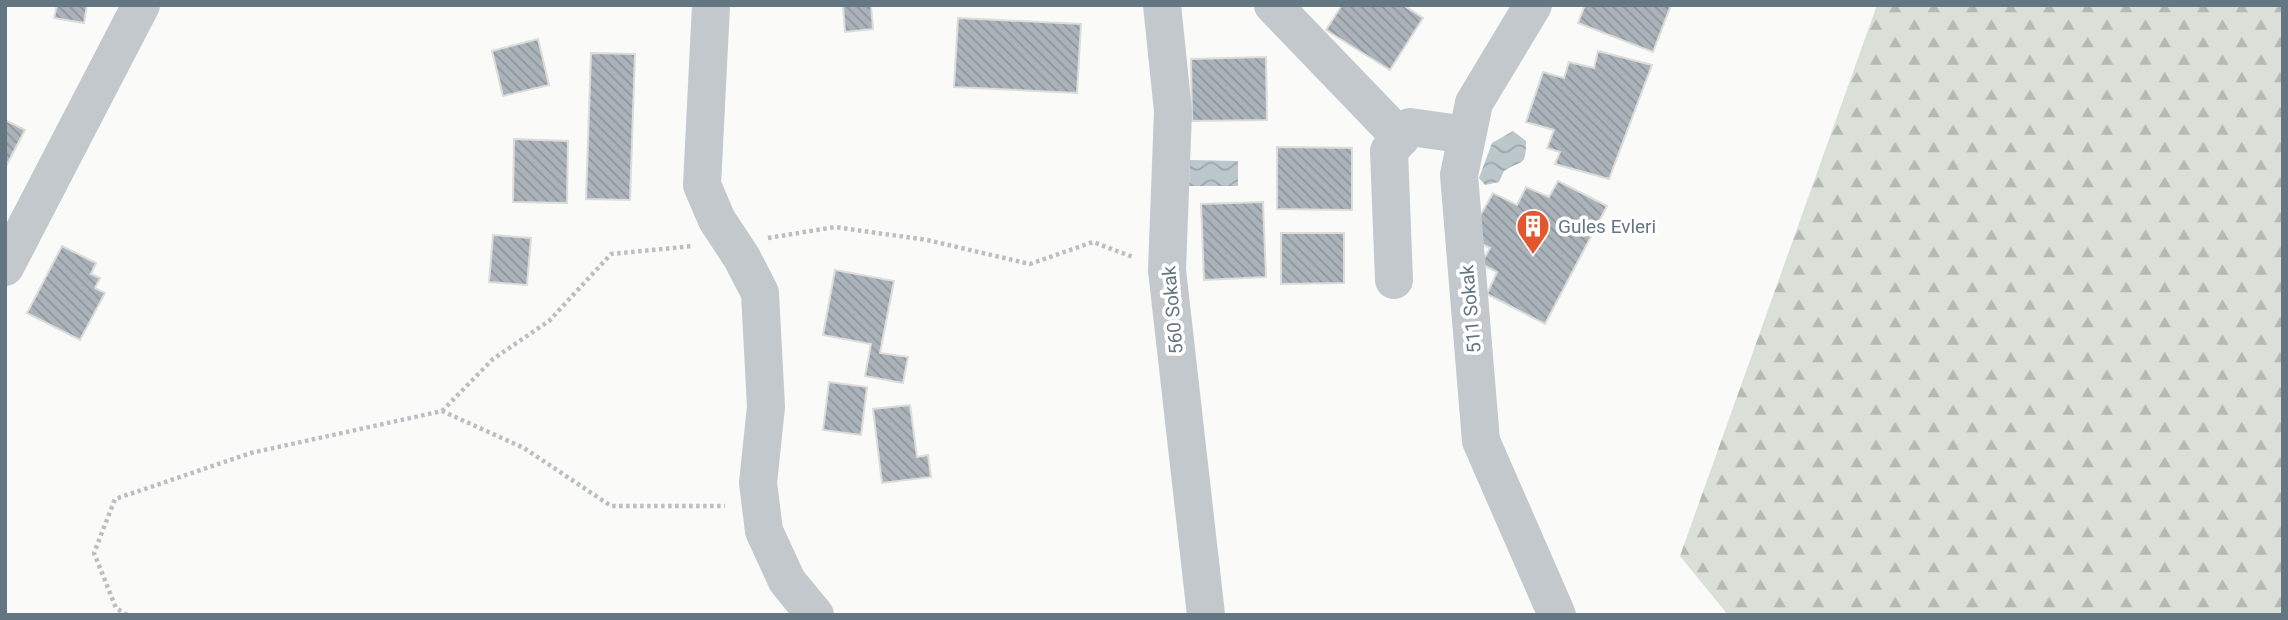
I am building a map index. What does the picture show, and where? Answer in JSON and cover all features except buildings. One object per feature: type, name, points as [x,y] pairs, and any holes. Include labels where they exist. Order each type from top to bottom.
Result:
[{"type":"street","points":[[5,267],[141,5]]},
{"type":"street","points":[[711,5],[702,185],[716,220],[760,293],[766,407],[758,483],[764,531],[787,581],[815,615]]},
{"type":"street","name":"560 Sokak","points":[[1161,5],[1173,111],[1167,270],[1206,615]]},
{"type":"street","points":[[1273,5],[1401,138]]},
{"type":"street","name":"511 Sokak","points":[[1533,5],[1474,103],[1459,175],[1481,441],[1557,615]]},
{"type":"street","points":[[1394,280],[1390,151],[1410,127],[1467,135]]},
{"type":"path","points":[[127,615],[116,608],[94,553],[115,499],[251,453],[442,411],[524,448],[611,506],[761,505]]},
{"type":"green space","points":[[1877,5],[2283,5],[2283,615],[1728,615],[1680,556]]},
{"type":"water","points":[[1513,131],[1526,141],[1524,159],[1504,171],[1499,182],[1485,185],[1479,178],[1492,143]]},
{"type":"water","points":[[1190,160],[1238,161],[1238,186],[1189,186]]},
{"type":"place","name":"Gules Evleri","points":[[1533,256]]}]
